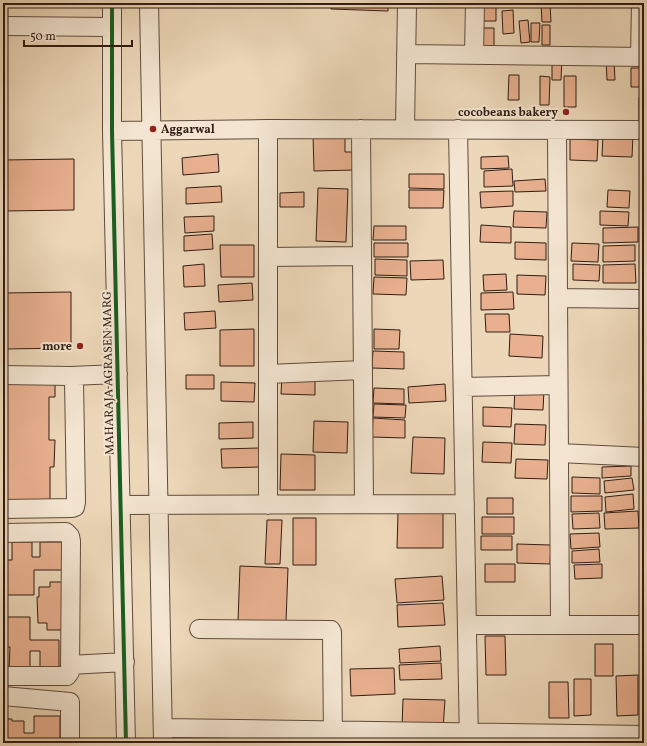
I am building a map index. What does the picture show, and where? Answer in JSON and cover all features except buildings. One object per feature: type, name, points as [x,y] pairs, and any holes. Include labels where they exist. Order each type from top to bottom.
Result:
[{"type":"street","name":"MAHARAJA AGRASEN MARG","points":[[112,3],[112,131],[122,505],[126,743]]},
{"type":"street","points":[[149,3],[163,736],[469,738],[644,735]]},
{"type":"street","points":[[405,129],[407,3]]},
{"type":"street","points":[[474,55],[475,3]]},
{"type":"street","points":[[406,54],[642,57],[641,3]]},
{"type":"street","points":[[3,26],[112,27]]},
{"type":"street","points":[[268,129],[268,505]]},
{"type":"street","points":[[112,131],[268,129],[644,130]]},
{"type":"street","points":[[360,129],[364,504]]},
{"type":"street","points":[[458,129],[469,738]]},
{"type":"street","points":[[557,130],[560,625]]},
{"type":"street","points":[[268,257],[362,256]]},
{"type":"street","points":[[558,298],[644,299]]},
{"type":"street","points":[[268,374],[363,370]]},
{"type":"street","points":[[3,375],[71,376],[118,374]]},
{"type":"street","points":[[3,509],[75,507],[76,502],[68,443],[74,380],[71,376]]},
{"type":"street","points":[[463,387],[558,385]]},
{"type":"street","points":[[559,453],[644,457]]},
{"type":"street","points":[[122,505],[465,504]]},
{"type":"street","points":[[3,533],[66,532],[72,541],[70,672],[67,676],[3,676]]},
{"type":"street","points":[[467,625],[644,625]]},
{"type":"street","points":[[199,629],[331,630],[333,737]]},
{"type":"street","points":[[70,666],[125,662]]},
{"type":"street","points":[[3,696],[70,702],[70,743]]},
{"type":"cycle path","points":[[112,3],[112,131],[126,743]]},
{"type":"place","name":"cocobeans bakery","points":[[566,112]]},
{"type":"place","name":"Aggarwal","points":[[153,129]]},
{"type":"place","name":"more","points":[[80,346]]}]
